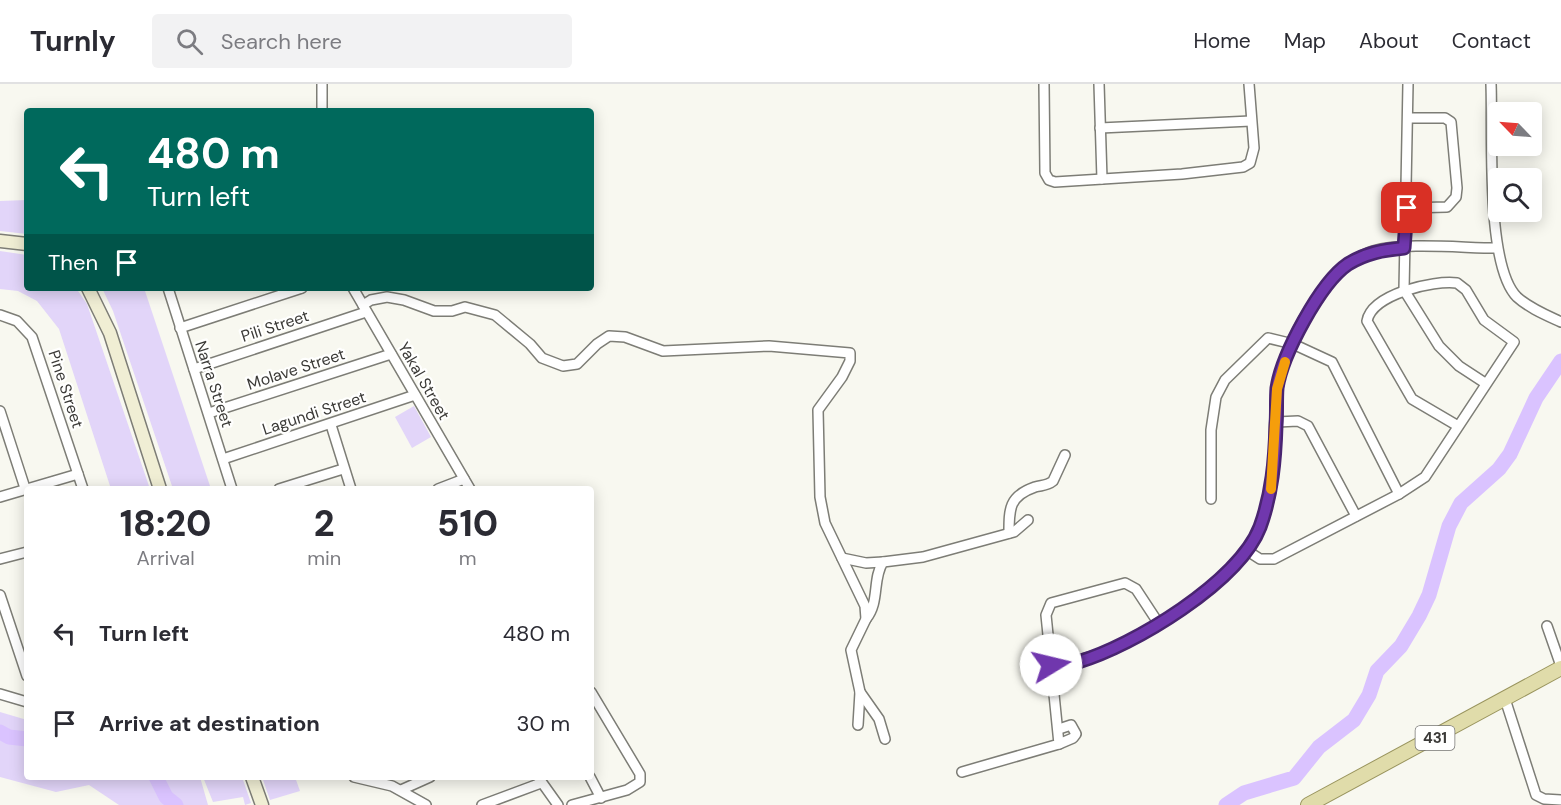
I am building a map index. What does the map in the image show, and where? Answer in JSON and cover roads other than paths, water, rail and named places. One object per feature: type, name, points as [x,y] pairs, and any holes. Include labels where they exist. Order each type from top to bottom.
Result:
[{"type":"main road","name":"431","points":[[1308,805],[1561,667]]},
{"type":"street","points":[[322,84],[322,108]]},
{"type":"street","points":[[1044,84],[1046,177],[1055,182],[1243,166],[1250,163],[1254,148],[1249,84]]},
{"type":"street","points":[[1099,84],[1102,179]]},
{"type":"street","points":[[1408,84],[1404,290],[1439,346],[1459,366],[1485,383]]},
{"type":"street","points":[[1491,84],[1496,248],[1506,279],[1516,296],[1532,308],[1561,322]]},
{"type":"street","points":[[1407,208],[1447,207],[1456,196],[1457,189],[1451,122],[1445,118],[1408,118]]},
{"type":"street","points":[[1100,128],[1251,122]]},
{"type":"street","points":[[0,241],[24,244]]},
{"type":"street","points":[[1051,665],[1077,662],[1160,624],[1216,585],[1246,550],[1259,530],[1269,499],[1277,422],[1277,389],[1282,368],[1317,298],[1346,265],[1374,251],[1404,248],[1496,248]]},
{"type":"street","points":[[1246,550],[1260,559],[1274,560],[1399,494],[1425,477],[1514,342],[1484,320],[1466,290],[1457,283],[1404,290],[1372,310],[1367,321],[1412,399],[1458,426]]},
{"type":"street","points":[[89,291],[110,333],[159,486]]},
{"type":"street","name":"Narra Street","points":[[169,291],[231,486]]},
{"type":"street","points":[[180,328],[293,291]]},
{"type":"street","name":"Yakal Street","points":[[355,291],[468,486]]},
{"type":"street","points":[[390,293],[435,311],[452,311],[465,307],[495,315],[530,344],[542,358],[563,366],[577,364],[597,344],[609,336],[632,339],[663,351],[769,346],[850,353],[850,362],[842,377],[818,410],[820,497],[825,523],[865,606],[866,619]]},
{"type":"street","name":"Pili Street","points":[[194,369],[365,308],[371,300],[390,293]]},
{"type":"street","name":"Pine Street","points":[[0,315],[17,321],[32,337],[82,486]]},
{"type":"street","points":[[1211,499],[1211,430],[1216,397],[1225,380],[1264,341],[1275,338],[1326,357],[1337,368],[1399,494]]},
{"type":"street","name":"Molave Street","points":[[209,413],[391,354]]},
{"type":"street","name":"Lagundi Street","points":[[223,459],[331,425],[415,394]]},
{"type":"street","points":[[0,411],[4,437],[24,486]]},
{"type":"street","points":[[1277,422],[1298,421],[1308,426],[1356,516]]},
{"type":"street","points":[[331,425],[350,486]]},
{"type":"street","points":[[1009,533],[1008,512],[1014,500],[1021,494],[1053,481],[1065,455]]},
{"type":"street","points":[[289,486],[343,469]]},
{"type":"street","points":[[33,486],[78,474]]},
{"type":"street","points":[[445,486],[464,478]]},
{"type":"street","points":[[0,497],[24,488]]},
{"type":"street","points":[[842,558],[867,563],[916,559],[1014,532],[1028,520]]},
{"type":"street","points":[[0,559],[24,553]]},
{"type":"street","points":[[858,725],[860,692],[851,650],[876,599],[879,569],[883,562]]},
{"type":"street","points":[[1059,744],[1046,615],[1051,603],[1125,583],[1136,589],[1160,624]]},
{"type":"street","points":[[0,595],[24,667]]},
{"type":"street","points":[[1547,626],[1561,667]]},
{"type":"street","points":[[860,692],[879,719],[885,739]]},
{"type":"street","points":[[0,694],[24,701]]},
{"type":"street","points":[[572,805],[635,787],[640,782],[640,774],[594,697]]},
{"type":"street","points":[[1505,699],[1534,791],[1544,799],[1561,800]]},
{"type":"street","points":[[962,772],[1059,744],[1073,738],[1076,734],[1071,726],[1059,729]]},
{"type":"street","points":[[253,780],[262,805]]},
{"type":"street","points":[[370,780],[401,790],[426,805]]},
{"type":"street","points":[[401,790],[423,780]]},
{"type":"street","points":[[482,805],[540,780],[558,805]]},
{"type":"street","points":[[592,780],[601,798]]},
{"type":"waterway","points":[[1226,805],[1244,793],[1294,778],[1319,747],[1354,720],[1369,695],[1377,671],[1401,646],[1419,616],[1429,595],[1449,526],[1461,503],[1499,469],[1510,454],[1536,398],[1561,361]]},
{"type":"waterway","points":[[0,732],[9,737],[24,739]]},
{"type":"waterway","points":[[158,780],[166,797],[176,805]]}]
